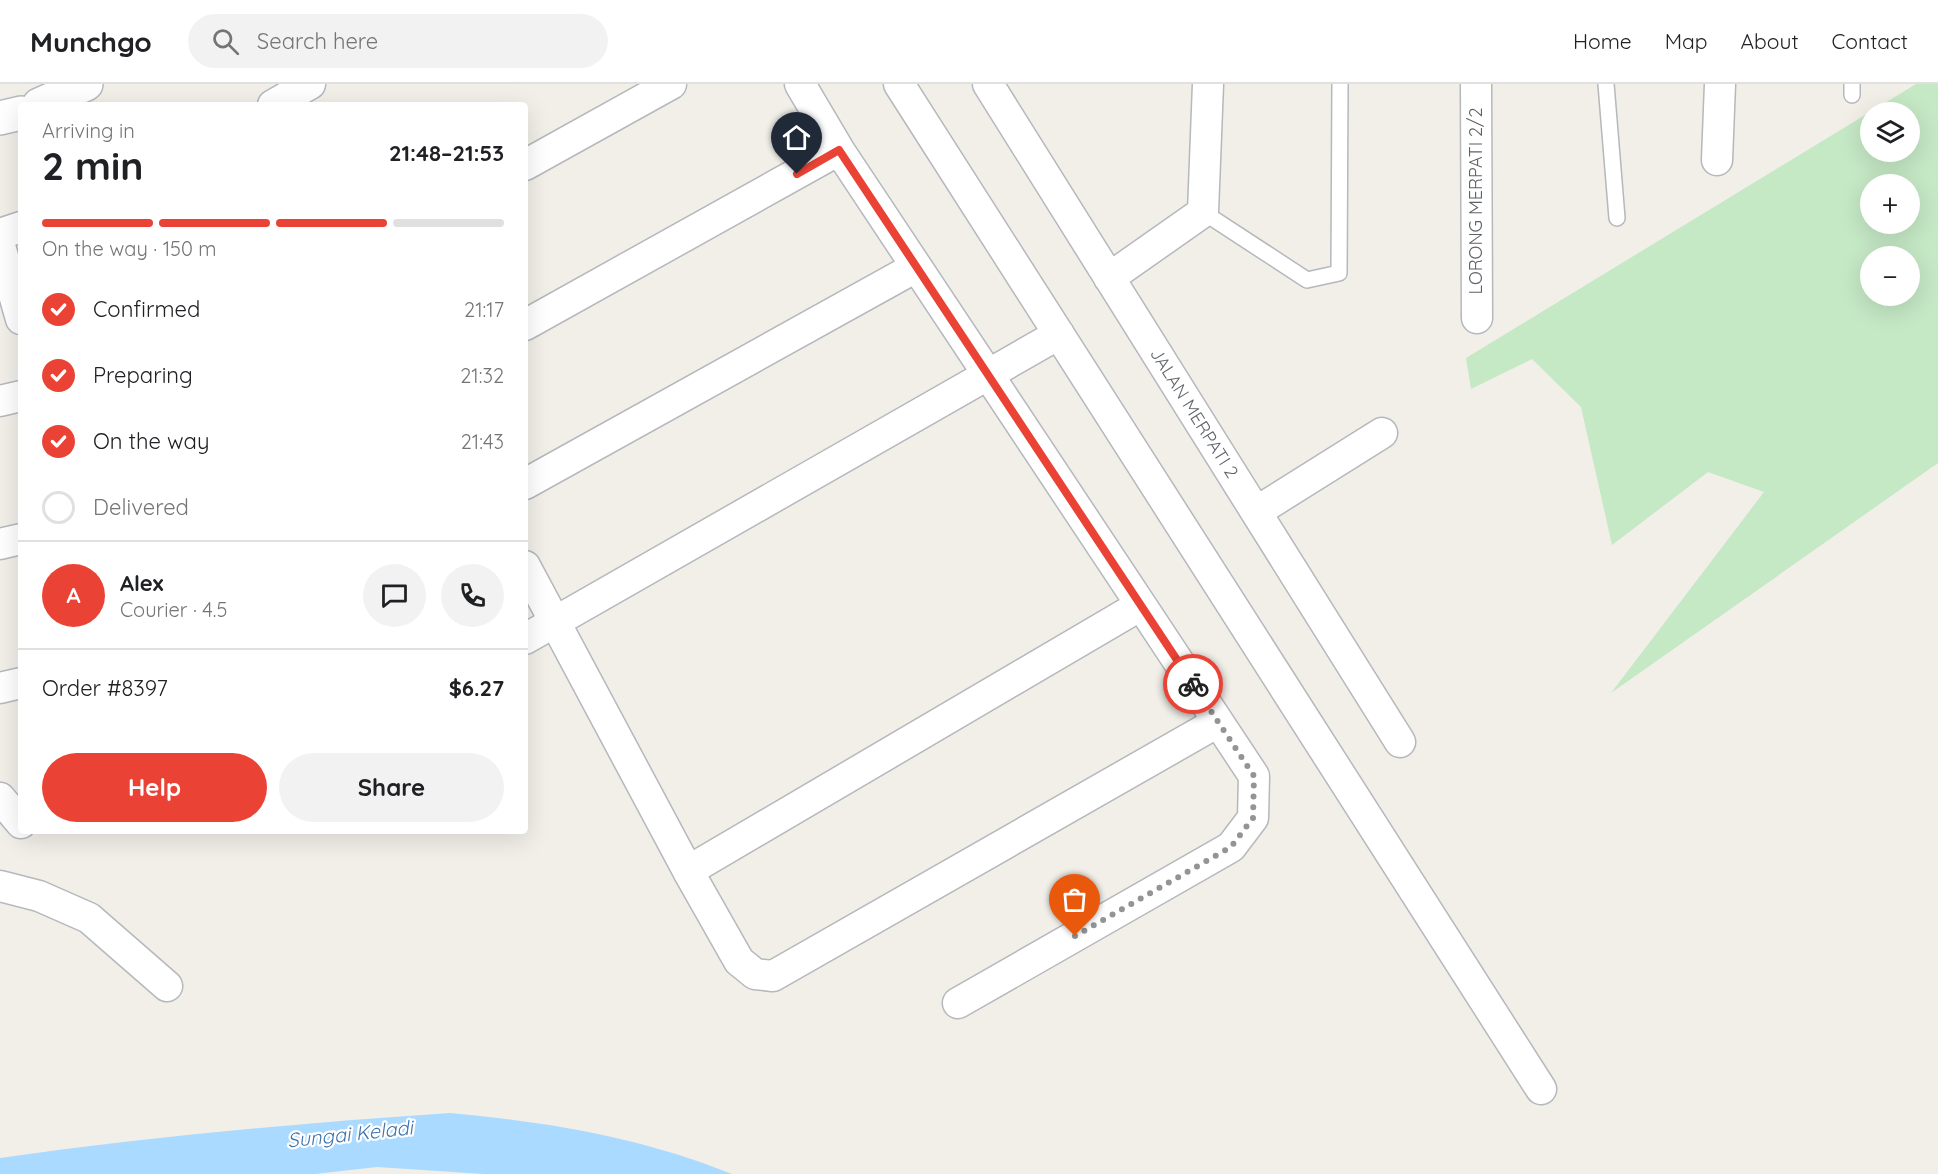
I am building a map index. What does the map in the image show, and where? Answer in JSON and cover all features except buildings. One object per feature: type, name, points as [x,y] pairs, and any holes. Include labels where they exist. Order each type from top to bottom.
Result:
[{"type":"main road","points":[[46,102],[86,84]]},
{"type":"main road","points":[[0,118],[18,114]]},
{"type":"street","points":[[280,102],[310,84]]},
{"type":"street","points":[[528,163],[671,84]]},
{"type":"street","points":[[800,84],[839,150],[1254,776],[1253,818],[1231,847],[958,1003]]},
{"type":"street","points":[[899,84],[1541,1089]]},
{"type":"street","name":"JALAN MERPATI 2","points":[[988,84],[1400,742]]},
{"type":"street","points":[[1109,278],[1203,212],[1208,84]]},
{"type":"street","name":"LORONG MERPATI 2/2","points":[[1476,84],[1477,318]]},
{"type":"street","points":[[1717,160],[1720,84]]},
{"type":"street","points":[[528,323],[839,150]]},
{"type":"street","points":[[0,234],[18,228]]},
{"type":"street","points":[[0,246],[18,309]]},
{"type":"street","points":[[528,482],[916,267]]},
{"type":"street","points":[[528,637],[1059,333]]},
{"type":"street","points":[[0,401],[18,397]]},
{"type":"street","points":[[1256,512],[1382,433]]},
{"type":"street","points":[[0,544],[18,541]]},
{"type":"street","points":[[528,572],[688,872],[739,961],[755,974],[773,976],[1218,722]]},
{"type":"street","points":[[688,872],[1141,605]]},
{"type":"street","points":[[0,688],[18,684]]},
{"type":"street","points":[[0,798],[18,819]]},
{"type":"street","points":[[0,886],[39,896],[89,918],[166,986]]},
{"type":"lane","points":[[1203,212],[1307,280],[1339,273],[1340,84]]},
{"type":"lane","points":[[1606,84],[1617,218]]},
{"type":"green space","points":[[1916,84],[1938,84],[1938,463],[1611,693],[1764,492],[1708,472],[1612,545],[1581,407],[1532,359],[1471,389],[1466,358],[1860,118],[1860,162],[1920,162],[1920,102],[1886,102]]},
{"type":"water","name":"Sungai Keladi","points":[[450,1113],[523,1121],[594,1133],[663,1150],[732,1174],[484,1174],[377,1167],[315,1174],[0,1174],[0,1158],[225,1131]]},
{"type":"way so far","points":[[1075,936],[1231,847],[1253,818],[1254,776],[1193,684]]},
{"type":"route","points":[[797,174],[839,150],[1193,684]]}]
